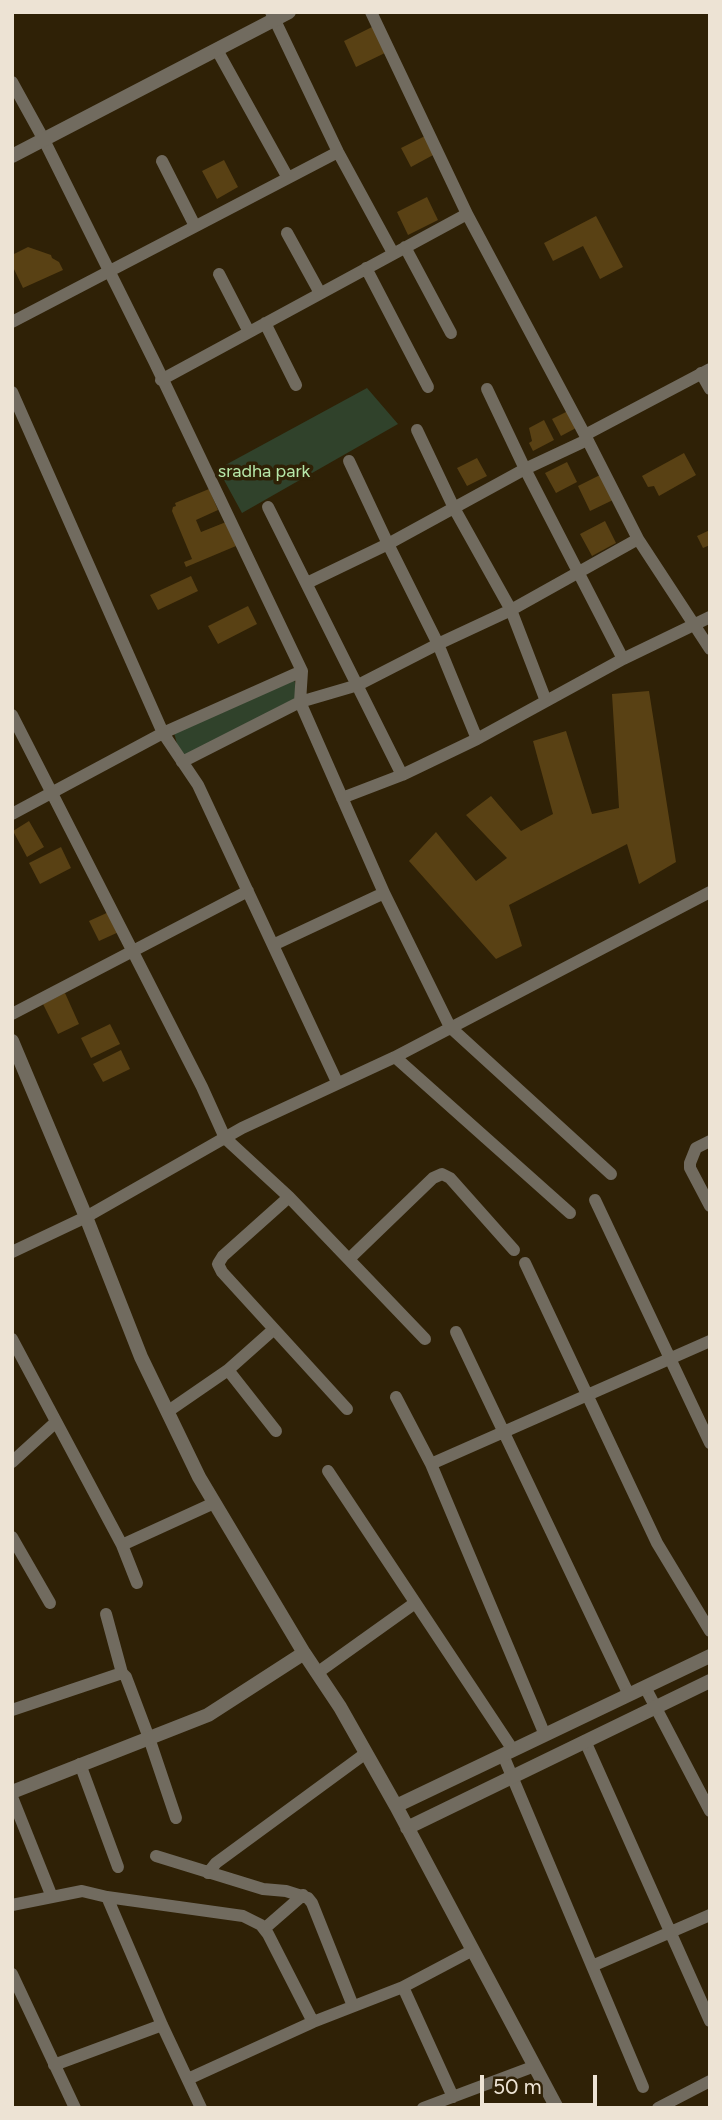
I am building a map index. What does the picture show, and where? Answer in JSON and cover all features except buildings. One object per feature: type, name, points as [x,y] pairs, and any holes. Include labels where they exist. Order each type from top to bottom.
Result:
[{"type":"street","points":[[12,156],[217,50],[272,16],[289,12]]},
{"type":"street","points":[[371,12],[467,214],[638,539],[710,649]]},
{"type":"street","points":[[272,16],[338,152],[393,253]]},
{"type":"street","points":[[217,50],[288,178]]},
{"type":"street","points":[[12,82],[44,140],[302,671],[300,702],[384,893],[450,1027],[611,1174]]},
{"type":"street","points":[[12,322],[338,152]]},
{"type":"street","points":[[162,161],[195,226]]},
{"type":"street","points":[[162,380],[467,214]]},
{"type":"street","points":[[287,233],[320,293]]},
{"type":"street","points":[[405,247],[451,333]]},
{"type":"street","points":[[366,268],[428,387]]},
{"type":"street","points":[[219,274],[249,332]]},
{"type":"street","points":[[265,324],[296,385]]},
{"type":"street","points":[[307,583],[388,544],[706,371],[710,389]]},
{"type":"street","points":[[487,389],[623,659]]},
{"type":"street","points":[[12,392],[163,733],[198,785],[337,1082]]},
{"type":"street","points":[[417,430],[454,508],[511,610],[546,701]]},
{"type":"street","points":[[349,461],[438,644],[477,739]]},
{"type":"street","points":[[268,507],[402,775]]},
{"type":"street","points":[[182,762],[300,702],[358,685],[511,610],[638,539]]},
{"type":"street","points":[[342,798],[402,775],[477,739],[623,659],[710,617]]},
{"type":"street","points":[[12,814],[54,794],[163,733],[302,671]]},
{"type":"street","points":[[12,715],[202,1087],[225,1138],[289,1197],[425,1339]]},
{"type":"street","points":[[12,1014],[248,891]]},
{"type":"street","points":[[12,1252],[86,1216],[225,1138],[337,1082],[395,1057],[710,892]]},
{"type":"street","points":[[273,945],[384,893]]},
{"type":"street","points":[[12,1041],[86,1216],[141,1357],[199,1477],[304,1653],[340,1707],[396,1806],[557,2108]]},
{"type":"street","points":[[395,1057],[570,1213]]},
{"type":"street","points":[[710,1142],[696,1148],[690,1163],[690,1168],[710,1206]]},
{"type":"street","points":[[349,1259],[433,1178],[442,1174],[450,1178],[514,1250]]},
{"type":"street","points":[[289,1197],[223,1256],[218,1264],[273,1330],[347,1409]]},
{"type":"street","points":[[595,1200],[710,1443]]},
{"type":"street","points":[[525,1263],[657,1543],[710,1630]]},
{"type":"street","points":[[167,1412],[228,1370],[273,1330]]},
{"type":"street","points":[[456,1332],[629,1695]]},
{"type":"street","points":[[12,1339],[121,1545],[137,1583]]},
{"type":"street","points":[[431,1464],[710,1342]]},
{"type":"street","points":[[228,1370],[276,1431]]},
{"type":"street","points":[[396,1396],[431,1464],[545,1735]]},
{"type":"street","points":[[12,1462],[56,1422]]},
{"type":"street","points":[[328,1471],[508,1752],[513,1777],[643,2087]]},
{"type":"street","points":[[121,1545],[214,1503]]},
{"type":"street","points":[[12,1537],[50,1603]]},
{"type":"street","points":[[317,1673],[415,1603]]},
{"type":"street","points":[[106,1614],[121,1673],[126,1677],[176,1818]]},
{"type":"street","points":[[12,1792],[208,1715],[304,1653]]},
{"type":"street","points":[[396,1806],[710,1656]]},
{"type":"street","points":[[12,1710],[121,1673]]},
{"type":"street","points":[[407,1828],[710,1681]]},
{"type":"street","points":[[645,1687],[710,1811]]},
{"type":"street","points":[[586,1741],[710,2021]]},
{"type":"street","points":[[208,1873],[216,1863],[366,1753]]},
{"type":"street","points":[[80,1764],[118,1867]]},
{"type":"street","points":[[12,1797],[52,1897]]},
{"type":"street","points":[[156,1856],[263,1889],[303,1895],[312,1903],[353,2006]]},
{"type":"street","points":[[12,1905],[82,1891],[243,1916],[261,1924],[313,2022]]},
{"type":"street","points":[[264,1929],[303,1895]]},
{"type":"street","points":[[107,1897],[201,2108]]},
{"type":"street","points":[[592,1966],[710,1914]]},
{"type":"street","points":[[188,2079],[313,2022],[402,1987],[473,1950]]},
{"type":"street","points":[[12,1974],[75,2108]]},
{"type":"street","points":[[402,1987],[453,2097]]},
{"type":"street","points":[[54,2065],[162,2025]]},
{"type":"street","points":[[423,2108],[534,2066]]},
{"type":"street","points":[[658,2108],[710,2081]]},
{"type":"green space","name":"sradha park","points":[[367,388],[398,424],[242,513],[218,469]]},
{"type":"green space","points":[[293,675],[300,702],[182,762],[173,729]]}]
